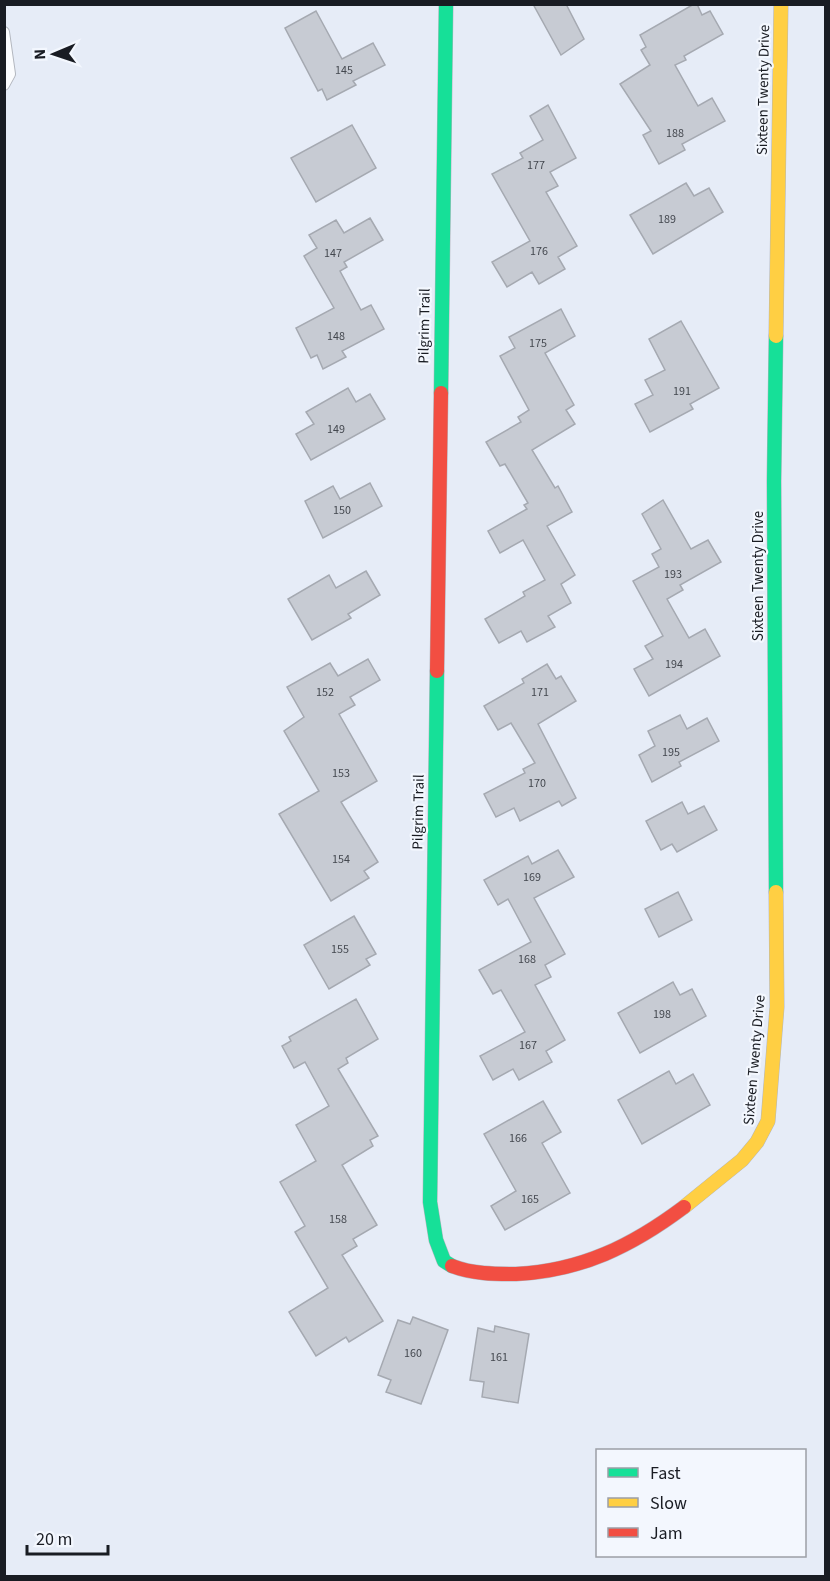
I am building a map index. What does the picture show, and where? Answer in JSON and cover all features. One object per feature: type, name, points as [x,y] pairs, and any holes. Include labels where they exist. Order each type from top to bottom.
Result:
[{"type":"street","name":"Pilgrim Trail","points":[[446,4],[430,1202],[439,1252],[444,1261],[452,1266],[481,1274],[536,1274],[589,1263],[623,1249],[670,1219],[726,1174],[758,1144]]},
{"type":"street","name":"Sixteen Twenty Drive","points":[[758,1144],[768,1121],[777,1007],[774,480],[781,4]]},
{"type":"lane","points":[[4,32],[10,74],[4,85]]},
{"type":"building","points":[[533,4],[566,4],[584,39],[561,55]]},
{"type":"building","points":[[697,4],[702,15],[710,11],[723,34],[684,56],[686,60],[675,65],[698,106],[712,98],[725,121],[682,144],[685,150],[659,164],[643,135],[651,131],[620,84],[650,65],[641,50],[646,47],[640,35]]},
{"type":"building","points":[[316,11],[342,59],[373,43],[385,65],[353,81],[356,85],[327,100],[322,89],[318,91],[285,28]]},
{"type":"building","points":[[548,105],[576,158],[550,172],[558,186],[546,192],[577,246],[558,257],[565,269],[539,284],[532,272],[507,287],[492,262],[530,241],[492,174],[523,158],[520,153],[543,140],[530,116]]},
{"type":"building","points":[[352,125],[376,168],[316,202],[291,158]]},
{"type":"building","points":[[686,183],[694,196],[709,188],[723,212],[653,254],[630,215]]},
{"type":"building","points":[[370,218],[383,240],[344,262],[347,267],[340,271],[361,310],[371,305],[384,329],[342,351],[346,357],[323,369],[317,355],[311,358],[296,328],[334,308],[304,256],[317,248],[309,235],[336,220],[344,233]]},
{"type":"building","points":[[561,309],[575,336],[545,353],[574,405],[566,410],[575,424],[532,450],[555,488],[558,486],[572,512],[547,526],[575,575],[561,584],[571,603],[548,616],[555,627],[527,642],[521,631],[499,643],[485,619],[525,596],[523,592],[545,580],[523,540],[500,553],[488,531],[527,509],[524,505],[528,503],[505,464],[500,466],[486,442],[521,422],[518,417],[529,410],[500,356],[515,348],[509,337]]},
{"type":"building","points":[[681,321],[719,388],[690,404],[693,409],[650,432],[635,404],[653,395],[645,380],[665,370],[649,339]]},
{"type":"building","points":[[348,388],[356,402],[370,394],[385,419],[311,460],[296,434],[314,424],[306,412]]},
{"type":"building","points":[[370,483],[382,506],[323,538],[305,501],[333,486],[340,499]]},
{"type":"building","points":[[663,500],[691,549],[708,540],[721,562],[680,585],[683,590],[667,599],[689,638],[705,629],[720,656],[649,696],[634,669],[653,659],[645,646],[663,636],[633,581],[659,567],[652,554],[661,549],[642,514]]},
{"type":"building","points":[[366,571],[380,595],[348,614],[351,618],[312,640],[288,599],[329,575],[336,588]]},
{"type":"building","points":[[368,659],[380,680],[350,697],[355,705],[339,714],[377,781],[341,802],[378,862],[364,871],[369,878],[331,901],[279,814],[319,791],[284,731],[304,717],[287,687],[330,663],[338,676]]},
{"type":"building","points":[[547,664],[556,679],[561,676],[576,701],[538,724],[576,798],[562,806],[559,801],[520,821],[514,808],[496,817],[484,794],[525,773],[523,769],[535,763],[511,723],[498,730],[484,706],[524,683],[522,679]]},
{"type":"building","points":[[680,715],[687,729],[707,718],[719,741],[679,762],[681,766],[652,782],[639,755],[655,746],[648,731]]},
{"type":"building","points":[[682,802],[688,814],[704,806],[717,830],[677,852],[672,844],[661,850],[646,821]]},
{"type":"building","points":[[558,850],[574,877],[534,898],[565,954],[545,965],[551,977],[535,985],[565,1040],[546,1051],[552,1062],[519,1080],[513,1069],[493,1080],[480,1056],[525,1032],[501,990],[493,994],[479,970],[531,942],[508,899],[498,905],[484,880],[528,856],[532,864]]},
{"type":"building","points":[[678,892],[692,920],[659,937],[645,909]]},
{"type":"building","points":[[354,916],[376,954],[366,959],[370,965],[329,989],[304,945]]},
{"type":"building","points":[[673,982],[680,995],[692,989],[706,1016],[640,1053],[618,1013]]},
{"type":"building","points":[[356,999],[378,1039],[346,1058],[348,1063],[338,1069],[378,1136],[370,1140],[373,1146],[342,1165],[377,1225],[353,1239],[357,1246],[342,1255],[383,1321],[349,1342],[346,1337],[316,1356],[289,1312],[328,1288],[295,1232],[305,1226],[280,1182],[316,1161],[296,1125],[329,1106],[305,1062],[294,1068],[282,1046],[291,1041],[289,1037]]},
{"type":"building","points":[[669,1071],[676,1084],[693,1074],[710,1105],[642,1144],[618,1100]]},
{"type":"building","points":[[543,1101],[561,1132],[542,1143],[570,1193],[505,1230],[491,1206],[516,1191],[484,1134]]},
{"type":"building","points":[[413,1317],[448,1330],[421,1404],[386,1392],[391,1380],[378,1375],[398,1320],[410,1324]]},
{"type":"building","points":[[495,1326],[529,1334],[518,1403],[482,1397],[484,1382],[470,1380],[478,1328],[494,1332]]},
{"type":"traffic: fast","points":[[441,393],[446,4]]},
{"type":"traffic: fast","points":[[776,336],[774,481],[776,892]]},
{"type":"traffic: fast","points":[[437,671],[430,1202],[436,1240],[444,1261],[452,1266]]},
{"type":"traffic: slow","points":[[776,336],[781,4]]},
{"type":"traffic: slow","points":[[684,1207],[742,1160],[757,1142],[768,1121],[777,1007],[776,892]]},
{"type":"traffic: jam","points":[[437,671],[441,393]]},
{"type":"traffic: jam","points":[[452,1266],[476,1272],[500,1274],[540,1272],[562,1268],[584,1262],[625,1245],[684,1207]]}]
